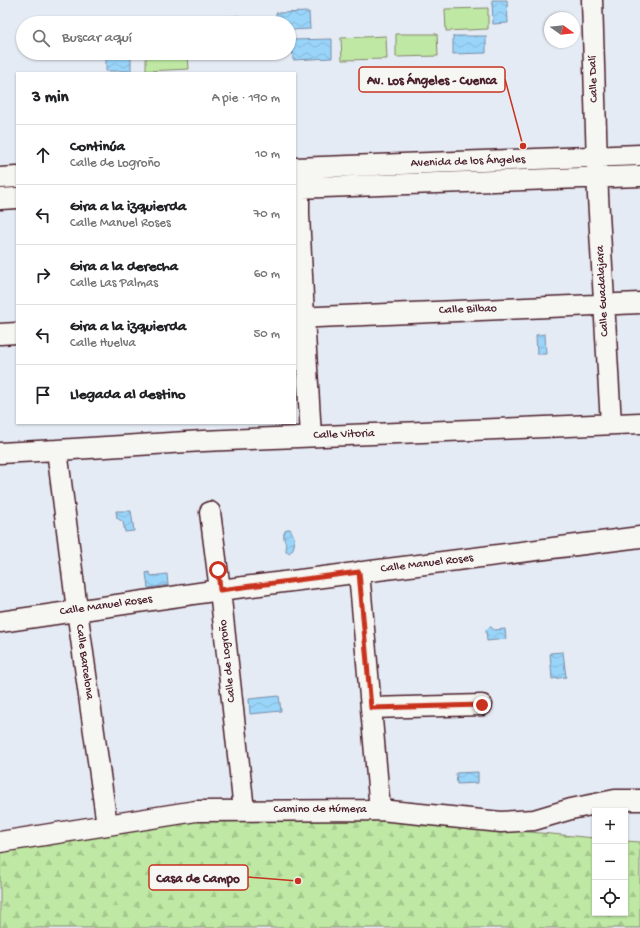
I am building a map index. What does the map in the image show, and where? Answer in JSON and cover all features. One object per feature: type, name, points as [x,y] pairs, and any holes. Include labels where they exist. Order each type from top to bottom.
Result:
[{"type":"street","name":"Calle Dalí","points":[[592,0],[596,157]]},
{"type":"street","name":"Avenida de los Ángeles","points":[[296,168],[640,155]]},
{"type":"street","name":"Calle Guadalajara","points":[[596,157],[611,424]]},
{"type":"street","name":"Avenida de los Ángeles","points":[[297,188],[640,176]]},
{"type":"street","points":[[0,178],[16,177]]},
{"type":"street","points":[[297,188],[299,214],[300,318],[311,436]]},
{"type":"street","points":[[0,199],[16,198]]},
{"type":"street","name":"Calle Bilbao","points":[[300,318],[640,303]]},
{"type":"street","points":[[0,334],[16,333]]},
{"type":"street","name":"Calle Vitoria","points":[[0,453],[203,441],[640,423]]},
{"type":"street","name":"Calle Barcelona","points":[[57,450],[77,610],[107,825]]},
{"type":"street","name":"Calle de Logroño","points":[[210,512],[244,810]]},
{"type":"street","name":"Calle Manuel Roses","points":[[0,622],[220,590],[640,536]]},
{"type":"street","points":[[359,572],[380,810]]},
{"type":"street","points":[[371,708],[482,705]]},
{"type":"street","name":"Camino de Húmera","points":[[0,842],[196,811],[380,810],[500,822],[534,820],[571,809],[616,800],[640,800]]},
{"type":"green space","points":[[488,8],[488,29],[446,31],[445,9]]},
{"type":"green space","points":[[396,34],[437,34],[438,56],[396,57]]},
{"type":"green space","points":[[386,36],[387,59],[342,60],[341,38]]},
{"type":"green space","points":[[146,60],[188,60],[189,69],[146,71]]},
{"type":"green space","points":[[344,815],[592,838],[592,916],[628,916],[628,841],[640,842],[640,928],[0,928],[0,850],[191,821]]},
{"type":"water","points":[[492,0],[507,0],[508,23],[493,24]]},
{"type":"water","points":[[309,12],[310,29],[296,30],[296,16],[276,16],[276,13]]},
{"type":"water","points":[[453,36],[486,36],[486,53],[453,54]]},
{"type":"water","points":[[332,39],[332,58],[296,60],[296,40]]},
{"type":"water","points":[[106,60],[131,60],[131,71],[106,71]]},
{"type":"water","points":[[545,334],[546,354],[537,354],[536,335]]},
{"type":"water","points":[[116,511],[131,511],[134,531],[125,532],[123,522],[117,518]]},
{"type":"water","points":[[287,529],[290,529],[294,538],[292,551],[289,553],[286,551],[284,537]]},
{"type":"water","points":[[149,572],[151,576],[167,574],[168,585],[148,588],[146,573]]},
{"type":"water","points":[[489,627],[494,630],[505,629],[506,639],[487,641],[486,630]]},
{"type":"water","points":[[563,652],[566,677],[552,679],[550,653]]},
{"type":"water","points":[[279,696],[281,711],[250,714],[249,699]]},
{"type":"water","points":[[478,772],[478,783],[457,784],[456,773]]},
{"type":"place","name":"Av. Los Ángeles - Cuenca","points":[[523,146]]},
{"type":"place","name":"Casa de Campo","points":[[298,881]]},
{"type":"route","points":[[218,570],[220,590],[359,572],[371,708],[482,705]]}]
